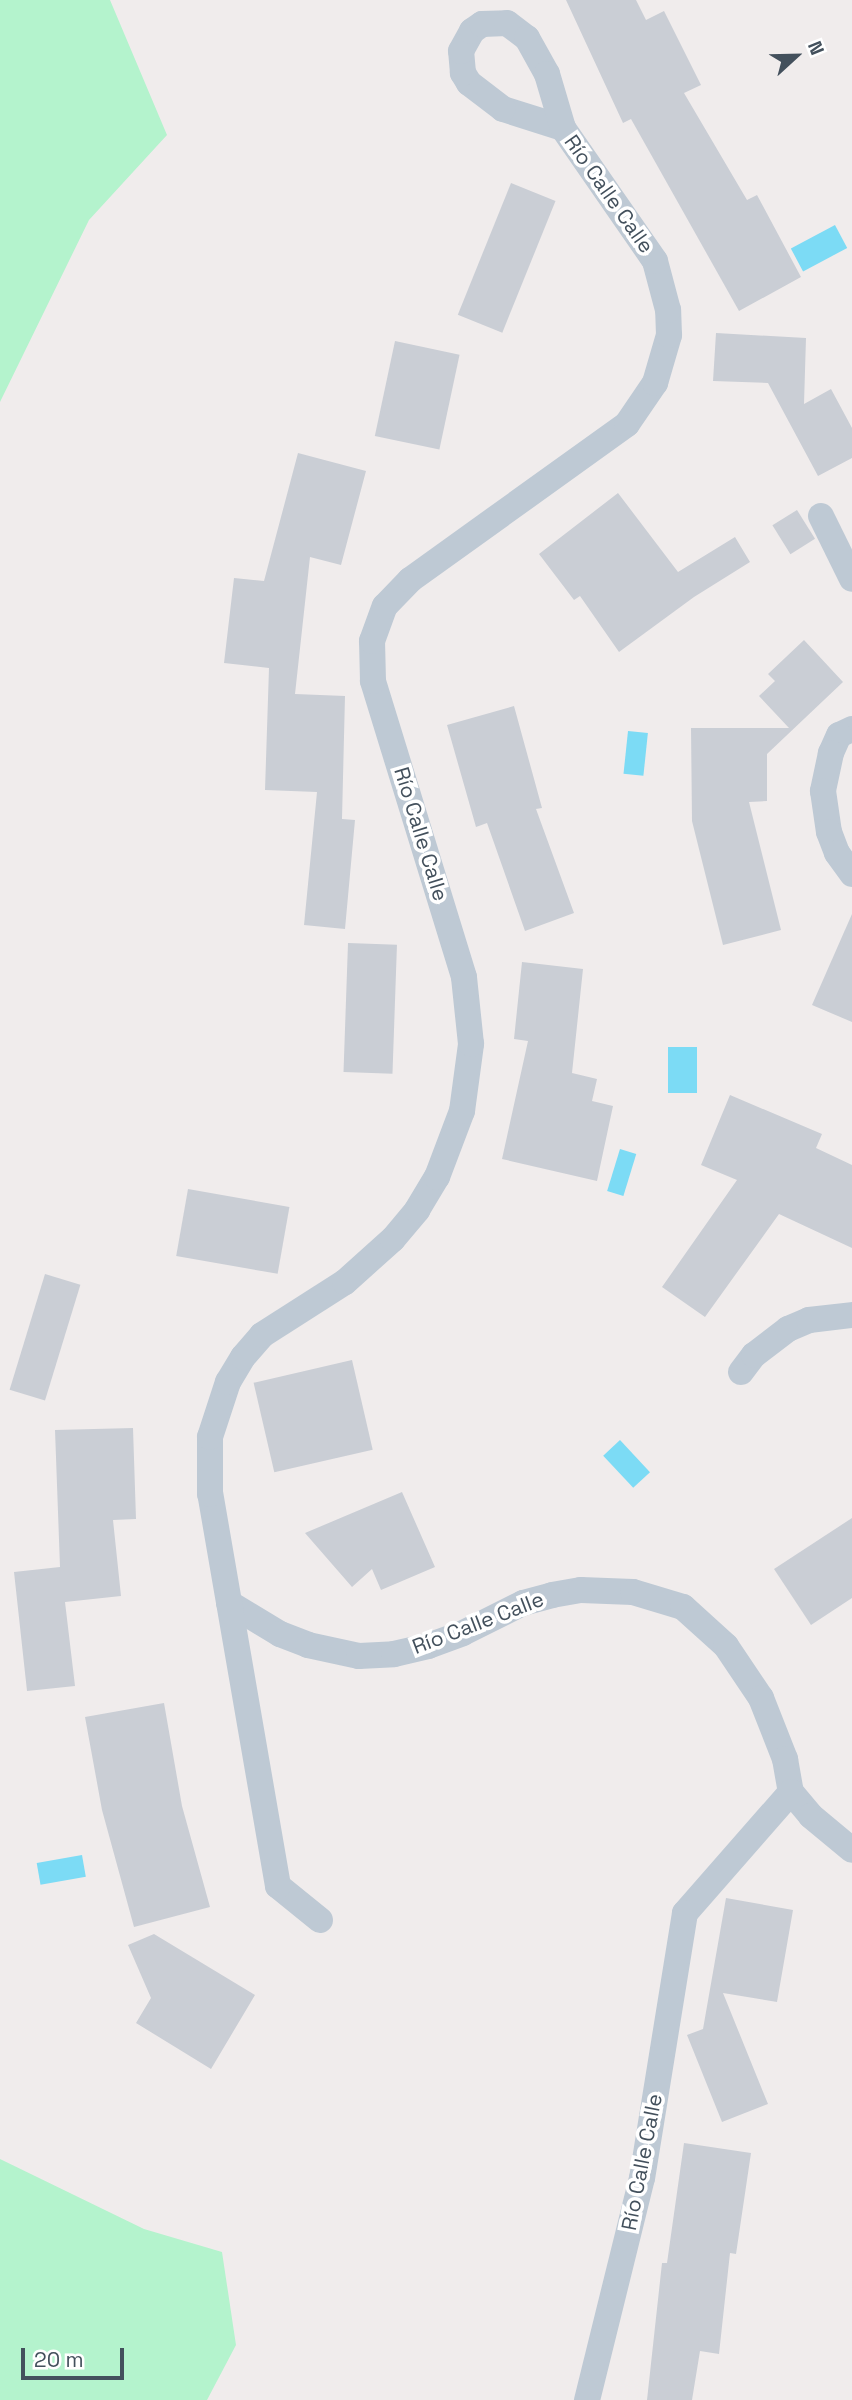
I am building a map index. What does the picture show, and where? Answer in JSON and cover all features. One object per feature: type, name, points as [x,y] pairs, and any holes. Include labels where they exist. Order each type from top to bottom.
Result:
[{"type":"street","name":"Río Calle Calle","points":[[320,1920],[278,1886],[208,1466],[212,1428],[228,1382],[243,1357],[262,1335],[345,1282],[393,1239],[417,1210],[437,1177],[452,1143],[468,1078],[470,1033],[464,977],[373,681],[372,641],[378,622],[385,606],[410,580],[626,424],[649,394],[664,360],[668,310],[655,261],[563,128]]},
{"type":"street","points":[[821,516],[852,579]]},
{"type":"street","points":[[852,729],[839,735],[825,772],[823,791],[829,832],[837,853],[852,874]]},
{"type":"street","points":[[741,1372],[754,1355],[788,1329],[809,1320],[852,1315]]},
{"type":"street","name":"Río Calle Calle","points":[[229,1603],[254,1620],[290,1637],[359,1656],[394,1654],[428,1646],[463,1633],[523,1603],[552,1594],[607,1590],[659,1598],[683,1607],[706,1625],[744,1669],[775,1728],[791,1792],[811,1816],[852,1850]]},
{"type":"street","name":"Río Calle Calle","points":[[587,2400],[642,2178],[685,1913],[791,1792]]},
{"type":"green space","points":[[0,0],[110,0],[167,135],[89,220],[0,402]]},
{"type":"green space","points":[[0,2159],[144,2229],[222,2252],[236,2345],[207,2400],[0,2400]]},
{"type":"water","points":[[835,225],[847,248],[803,271],[791,248]]},
{"type":"water","points":[[628,731],[648,733],[643,776],[624,774]]},
{"type":"water","points":[[668,1047],[697,1047],[697,1093],[668,1093]]},
{"type":"water","points":[[620,1149],[636,1154],[623,1196],[607,1191]]},
{"type":"water","points":[[620,1440],[650,1472],[633,1488],[603,1456]]},
{"type":"water","points":[[82,1855],[86,1877],[41,1885],[37,1863]]},
{"type":"building","points":[[566,0],[636,0],[646,20],[664,11],[701,85],[684,93],[747,200],[757,195],[801,277],[739,311],[631,119],[623,123]]},
{"type":"building","points":[[511,183],[556,201],[502,333],[458,315]]},
{"type":"building","points":[[716,333],[806,338],[804,404],[831,389],[852,428],[852,458],[818,476],[768,383],[713,381]]},
{"type":"building","points":[[395,341],[460,355],[439,450],[375,436]]},
{"type":"building","points":[[298,453],[366,471],[341,565],[310,557],[295,694],[345,696],[342,819],[355,820],[345,929],[304,925],[317,792],[265,790],[269,668],[224,663],[234,578],[264,581]]},
{"type":"building","points":[[618,493],[678,572],[735,537],[750,562],[694,597],[619,652],[580,596],[574,600],[539,554]]},
{"type":"building","points":[[797,510],[815,539],[790,554],[772,525]]},
{"type":"building","points":[[804,640],[843,682],[767,754],[767,801],[749,802],[781,930],[723,945],[692,821],[691,728],[789,728],[759,696],[775,681],[768,674]]},
{"type":"building","points":[[514,706],[542,808],[536,809],[574,913],[525,931],[487,823],[476,827],[447,725]]},
{"type":"building","points":[[852,914],[852,1022],[812,1005]]},
{"type":"building","points":[[348,943],[397,945],[392,1074],[343,1072]]},
{"type":"building","points":[[522,962],[583,969],[572,1073],[597,1079],[592,1101],[613,1106],[597,1181],[502,1159],[528,1041],[514,1039]]},
{"type":"building","points":[[730,1095],[822,1134],[816,1148],[852,1165],[852,1248],[779,1214],[705,1317],[662,1287],[737,1180],[701,1165]]},
{"type":"building","points":[[188,1189],[289,1207],[278,1274],[176,1256]]},
{"type":"building","points":[[45,1274],[80,1285],[45,1401],[10,1390]]},
{"type":"building","points":[[352,1360],[373,1450],[274,1472],[254,1383]]},
{"type":"building","points":[[133,1428],[136,1519],[113,1520],[121,1596],[65,1602],[75,1686],[27,1691],[14,1572],[60,1567],[55,1430]]},
{"type":"building","points":[[402,1492],[435,1567],[381,1590],[372,1569],[352,1587],[305,1533]]},
{"type":"building","points":[[852,1518],[852,1598],[811,1625],[774,1569]]},
{"type":"building","points":[[164,1703],[182,1806],[210,1907],[134,1927],[102,1810],[85,1717]]},
{"type":"building","points":[[726,1898],[793,1910],[777,2002],[723,1993],[768,2104],[722,2122],[687,2035],[703,2029]]},
{"type":"building","points":[[154,1934],[255,1995],[211,2069],[136,2023],[151,1998],[128,1945]]},
{"type":"building","points":[[684,2143],[751,2153],[736,2254],[730,2253],[719,2354],[700,2351],[692,2400],[647,2400],[662,2263],[667,2263]]}]
